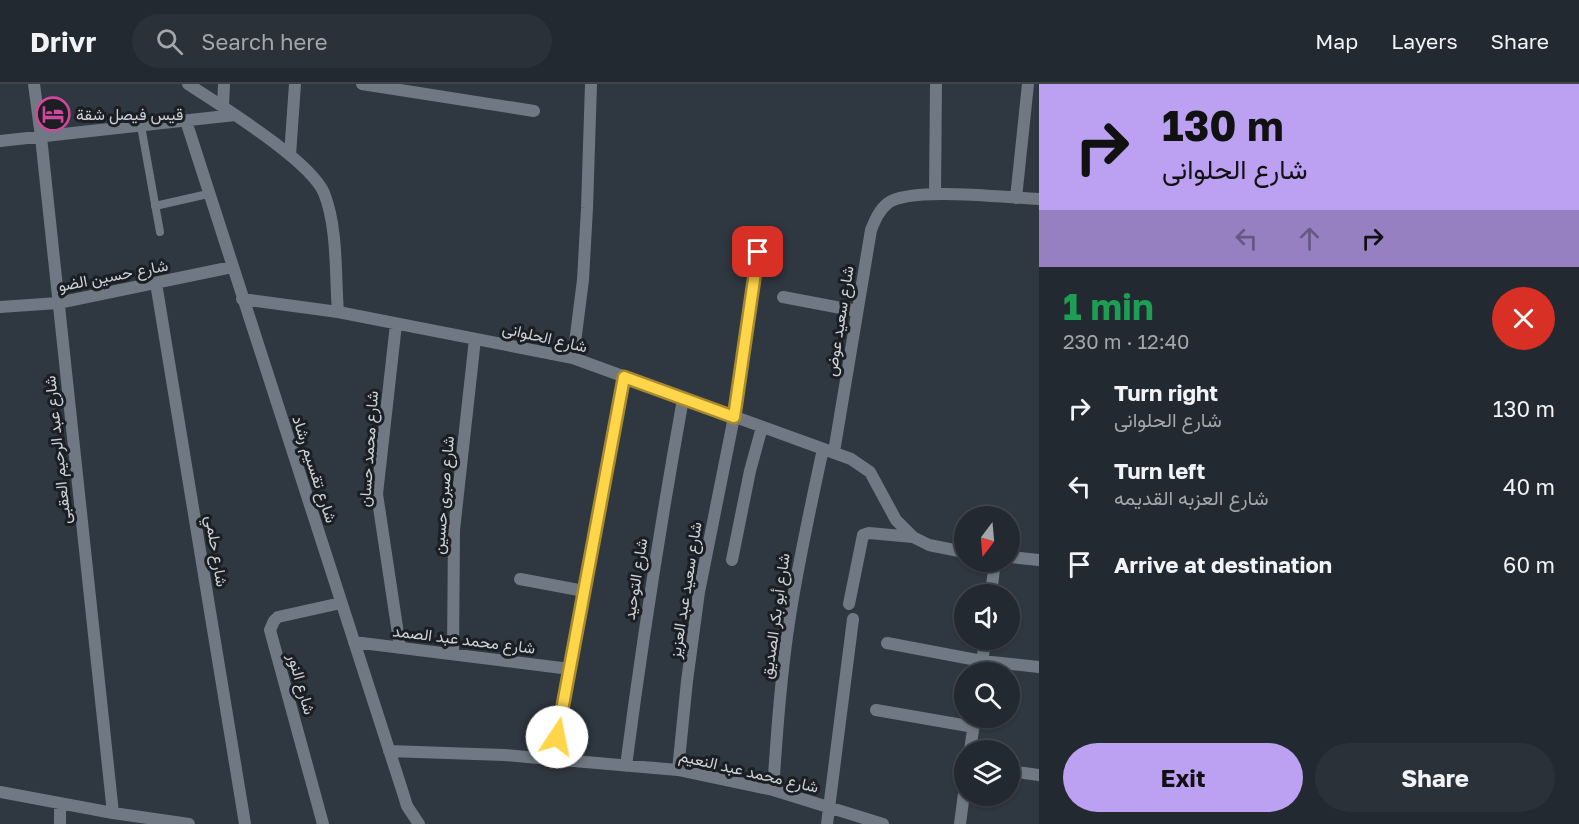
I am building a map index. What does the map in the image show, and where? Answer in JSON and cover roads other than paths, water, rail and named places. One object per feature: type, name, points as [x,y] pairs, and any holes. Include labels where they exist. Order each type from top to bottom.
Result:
[{"type":"street","name":"شارع عبد الرحيم العقبى","points":[[34,84],[113,813]]},
{"type":"street","points":[[188,84],[290,155],[316,178],[329,209],[338,312]]},
{"type":"street","points":[[223,107],[224,84]]},
{"type":"street","points":[[290,155],[295,84]]},
{"type":"street","points":[[362,84],[534,111]]},
{"type":"street","points":[[573,358],[583,280],[591,84]]},
{"type":"street","points":[[936,84],[935,194],[1039,199]]},
{"type":"street","points":[[1016,198],[1028,84]]},
{"type":"street","points":[[0,141],[235,116]]},
{"type":"street","name":"شارع تقسيم رشاد","points":[[186,121],[407,806],[419,824]]},
{"type":"street","name":"شارع سعيد عوض","points":[[829,450],[871,230],[877,214],[889,202],[912,195],[935,194]]},
{"type":"street","name":"شارع سعيد عبد العزيز","points":[[678,770],[699,592],[734,417],[758,252]]},
{"type":"street","name":"شارع حسين الضو","points":[[0,307],[58,303],[232,267]]},
{"type":"street","name":"شارع حلمي","points":[[156,283],[245,824]]},
{"type":"street","points":[[783,297],[857,311]]},
{"type":"street","name":"شارع الحلوانى","points":[[242,299],[338,312],[573,358],[851,459],[870,472],[896,520],[913,537],[929,545],[954,550]]},
{"type":"street","name":"شارع محمد حسان","points":[[396,324],[377,494],[400,647]]},
{"type":"street","name":"شارع صبرى حسين","points":[[453,654],[454,530],[475,339]]},
{"type":"street","points":[[552,760],[624,377]]},
{"type":"street","name":"شارع التوحيد","points":[[626,766],[641,646],[683,399]]},
{"type":"street","points":[[732,560],[742,504],[762,427]]},
{"type":"street","name":"شارع أبو بكر الصديق","points":[[773,790],[779,704],[789,618],[804,533],[829,450]]},
{"type":"street","points":[[849,604],[863,535],[869,532],[913,537]]},
{"type":"street","points":[[1020,558],[1039,560]]},
{"type":"street","points":[[520,579],[584,591]]},
{"type":"street","name":"شارع النور","points":[[323,824],[270,630],[278,617],[341,603]]},
{"type":"street","points":[[827,824],[853,619]]},
{"type":"street","name":"شارع محمد عبد الصمد","points":[[354,642],[570,669]]},
{"type":"street","points":[[887,643],[965,662]]},
{"type":"street","points":[[1020,667],[1039,668]]},
{"type":"street","points":[[876,710],[954,720]]},
{"type":"street","name":"شارع محمد عبد النعيم","points":[[389,751],[442,751],[678,770],[773,790],[883,824]]},
{"type":"street","points":[[1020,772],[1039,775]]},
{"type":"street","points":[[0,792],[163,822],[189,824]]},
{"type":"street","points":[[60,804],[60,824]]},
{"type":"street","points":[[960,824],[962,806]]},
{"type":"lane","points":[[141,126],[160,232]]},
{"type":"lane","points":[[155,206],[208,194]]},
{"type":"place","name":"قيس فيصل شقة","points":[[53,114]]}]
